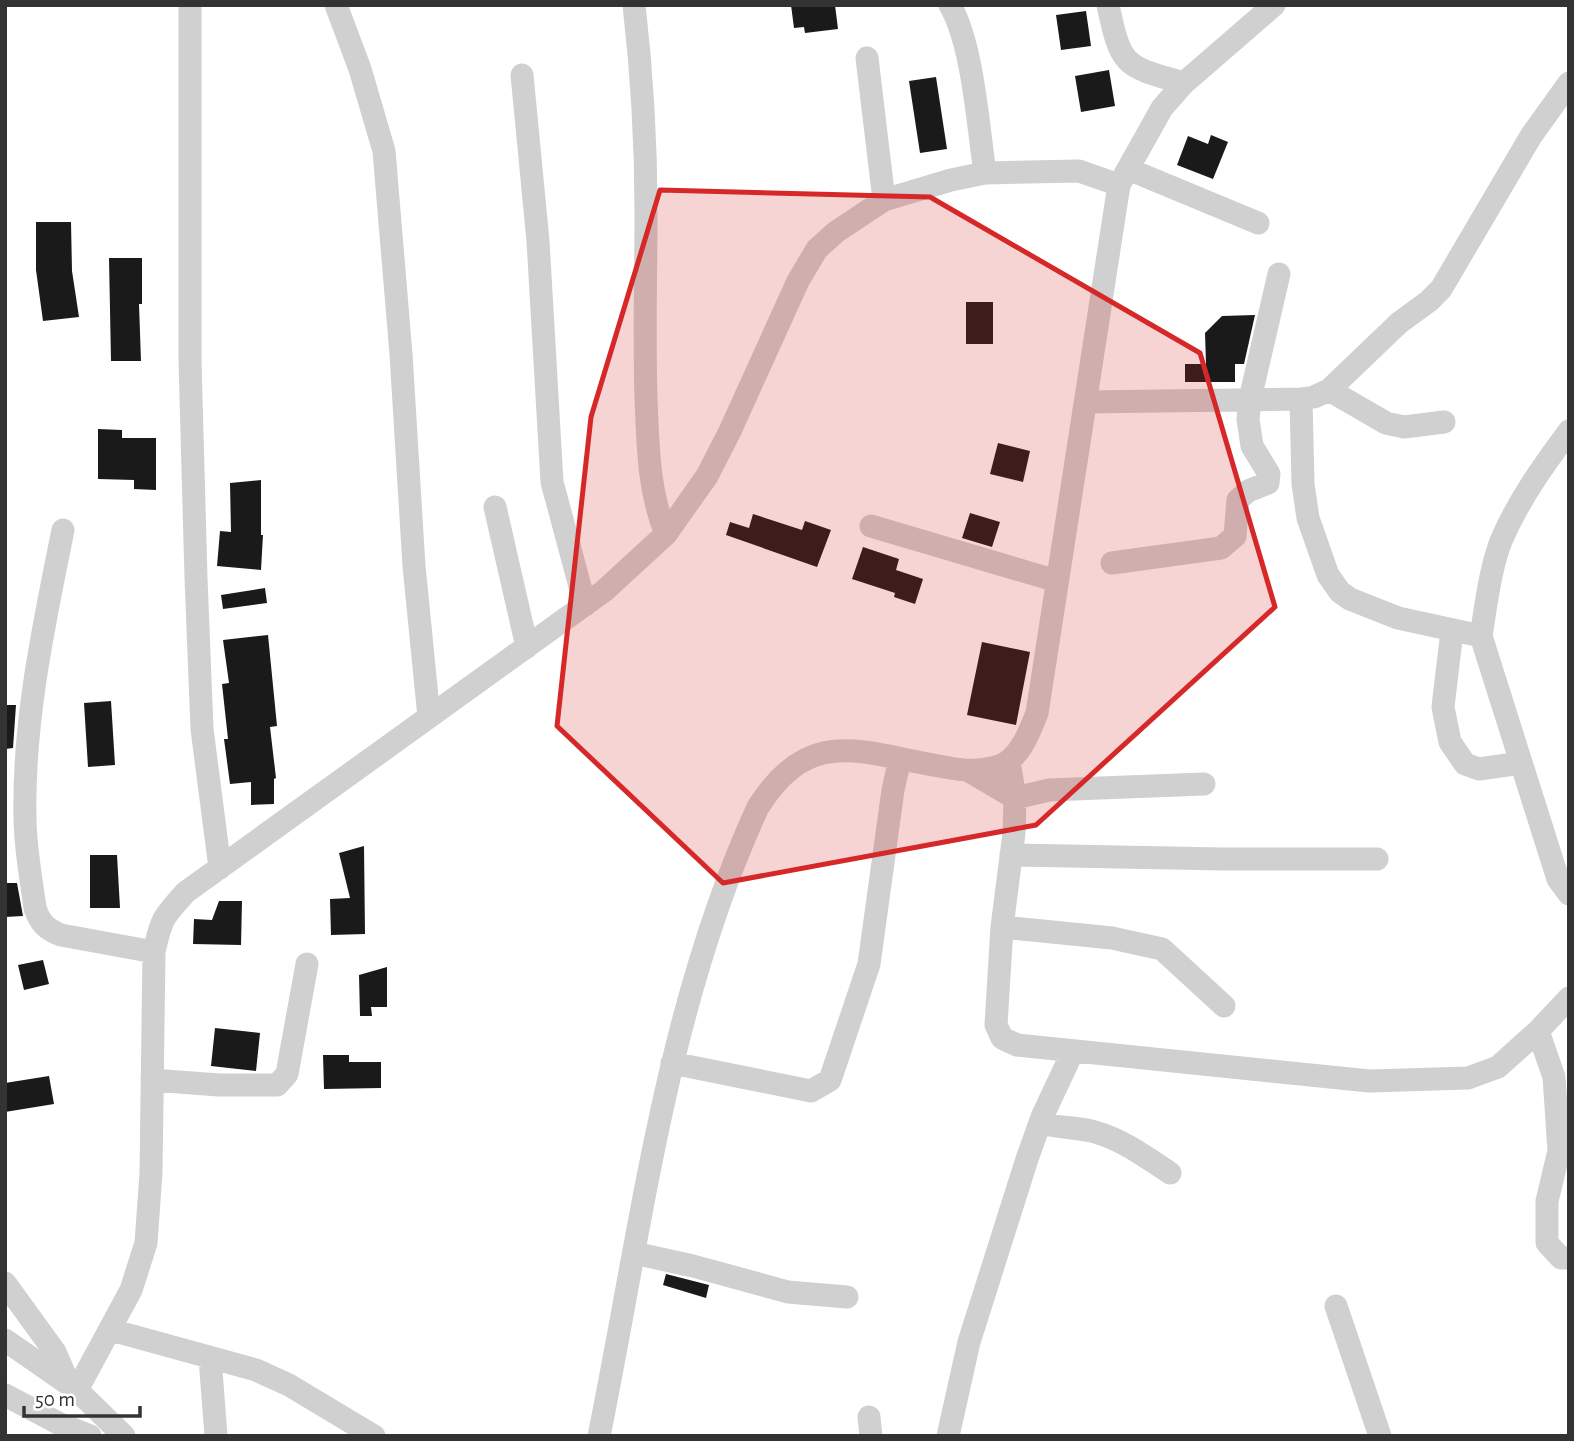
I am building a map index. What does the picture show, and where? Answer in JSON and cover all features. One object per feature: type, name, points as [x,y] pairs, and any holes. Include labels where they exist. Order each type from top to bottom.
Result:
[{"type":"street","points":[[190,5],[190,360],[196,578],[202,729],[220,868]]},
{"type":"street","points":[[336,5],[360,69],[384,151],[401,354],[414,566],[429,717]]},
{"type":"street","points":[[634,5],[644,96],[648,467],[657,512],[666,534]]},
{"type":"street","points":[[950,5],[957,18],[971,76],[985,173]]},
{"type":"street","points":[[1108,5],[1116,43],[1126,60],[1143,72],[1184,83]]},
{"type":"street","points":[[971,772],[1009,761],[1027,740],[1037,713],[1124,177],[1162,108],[1184,83],[1274,5]]},
{"type":"street","points":[[867,58],[884,200]]},
{"type":"street","points":[[522,75],[538,241],[552,482],[585,605]]},
{"type":"street","points":[[1086,402],[1301,399],[1329,390],[1399,323],[1441,289],[1531,136],[1569,83]]},
{"type":"street","points":[[73,1387],[111,1331],[131,1290],[146,1243],[151,1173],[153,952],[162,919],[186,892],[604,591],[666,534],[707,476],[730,431],[782,312],[817,249],[836,232],[884,200],[985,173],[1079,172],[1124,177],[1258,223]]},
{"type":"street","points":[[1112,564],[1221,548],[1235,536],[1238,500],[1248,491],[1268,483],[1269,474],[1252,446],[1248,419],[1250,399],[1279,274]]},
{"type":"street","points":[[1329,390],[1386,423],[1404,427],[1444,422]]},
{"type":"street","points":[[1301,399],[1303,484],[1308,518],[1328,575],[1340,592],[1350,599],[1398,618],[1482,636]]},
{"type":"street","points":[[1569,431],[1523,497],[1500,544],[1486,602],[1482,636],[1558,879],[1569,894]]},
{"type":"street","points":[[495,507],[527,647]]},
{"type":"street","points":[[871,526],[1057,582]]},
{"type":"street","points":[[63,530],[34,692],[26,757],[24,819],[35,908],[40,921],[48,929],[61,935],[153,952]]},
{"type":"street","points":[[1452,631],[1443,707],[1450,742],[1465,764],[1479,768],[1521,763]]},
{"type":"street","points":[[599,1436],[672,1063],[713,921],[749,828],[769,790],[800,762],[818,754],[860,750],[971,772],[1015,798],[1049,790],[1204,784]]},
{"type":"street","points":[[672,1063],[811,1091],[830,1080],[869,964],[900,759]]},
{"type":"street","points":[[1009,761],[1015,798],[1002,927],[996,1025],[1002,1038],[1017,1045],[1369,1081],[1468,1078],[1497,1067],[1538,1031],[1569,998]]},
{"type":"street","points":[[1011,855],[1377,859]]},
{"type":"street","points":[[1002,927],[1112,938],[1162,949],[1224,1006]]},
{"type":"street","points":[[152,1080],[219,1085],[277,1085],[288,1074],[307,964]]},
{"type":"street","points":[[1538,1031],[1554,1077],[1559,1151],[1548,1201],[1547,1243],[1561,1258],[1569,1258]]},
{"type":"street","points":[[948,1436],[969,1342],[1040,1123],[1073,1051]]},
{"type":"street","points":[[1040,1123],[1094,1132],[1133,1148],[1170,1173]]},
{"type":"street","points":[[634,1254],[693,1266],[788,1292],[848,1297]]},
{"type":"street","points":[[5,1283],[55,1352],[73,1387]]},
{"type":"street","points":[[1336,1306],[1380,1436]]},
{"type":"street","points":[[111,1331],[256,1370],[374,1436]]},
{"type":"street","points":[[5,1340],[73,1387],[124,1436]]},
{"type":"street","points":[[209,1358],[216,1436]]},
{"type":"street","points":[[5,1395],[52,1430],[90,1436]]},
{"type":"highlighted area","points":[[660,190],[930,197],[1200,353],[1275,607],[1036,825],[723,883],[557,726],[591,417]]},
{"type":"building","points":[[791,5],[835,5],[838,29],[805,33],[804,27],[794,28]]},
{"type":"building","points":[[1086,11],[1091,46],[1061,50],[1056,15]]},
{"type":"building","points":[[1109,70],[1115,106],[1081,112],[1075,76]]},
{"type":"building","points":[[936,77],[947,149],[920,153],[909,81]]},
{"type":"building","points":[[1211,135],[1228,142],[1213,179],[1177,165],[1188,136],[1208,144]]},
{"type":"building","points":[[36,222],[71,222],[72,271],[79,317],[43,321],[36,270]]},
{"type":"building","points":[[109,258],[142,258],[142,304],[139,304],[141,361],[111,361]]},
{"type":"building","points":[[966,302],[993,302],[993,344],[966,344]]},
{"type":"building","points":[[1255,315],[1244,364],[1235,364],[1235,382],[1185,382],[1185,364],[1206,364],[1205,333],[1222,316]]},
{"type":"building","points":[[98,429],[122,430],[122,438],[156,438],[156,490],[134,489],[134,480],[98,479]]},
{"type":"building","points":[[998,443],[1030,451],[1023,482],[990,474]]},
{"type":"building","points":[[261,480],[261,570],[217,566],[220,531],[231,532],[230,483]]},
{"type":"building","points":[[970,513],[1000,522],[992,547],[962,538]]},
{"type":"building","points":[[753,514],[802,530],[805,521],[831,530],[817,567],[726,535],[730,522],[749,528]]},
{"type":"building","points":[[863,547],[899,559],[896,570],[923,579],[915,604],[894,597],[895,593],[852,579]]},
{"type":"building","points":[[265,588],[267,603],[223,609],[221,595]]},
{"type":"building","points":[[268,635],[277,726],[270,727],[276,778],[274,804],[251,805],[251,782],[230,784],[224,739],[228,739],[222,684],[229,683],[223,640]]},
{"type":"building","points":[[982,642],[1030,652],[1016,725],[967,715]]},
{"type":"building","points":[[111,701],[115,765],[88,767],[84,703]]},
{"type":"building","points":[[5,705],[16,705],[13,748],[5,749]]},
{"type":"building","points":[[364,846],[365,934],[331,935],[330,899],[350,898],[339,853]]},
{"type":"building","points":[[90,855],[117,855],[120,908],[90,908]]},
{"type":"building","points":[[5,883],[17,883],[23,916],[5,917]]},
{"type":"building","points":[[219,901],[242,901],[241,945],[193,944],[194,919],[212,920]]},
{"type":"building","points":[[43,960],[49,984],[24,990],[18,965]]},
{"type":"building","points":[[387,967],[387,1007],[371,1007],[372,1016],[360,1016],[359,975]]},
{"type":"building","points":[[215,1028],[260,1033],[256,1071],[211,1066]]},
{"type":"building","points":[[323,1055],[349,1055],[349,1062],[381,1062],[381,1088],[324,1089]]},
{"type":"building","points":[[49,1076],[54,1104],[5,1112],[5,1083]]},
{"type":"building","points":[[666,1274],[709,1285],[706,1298],[663,1285]]}]
